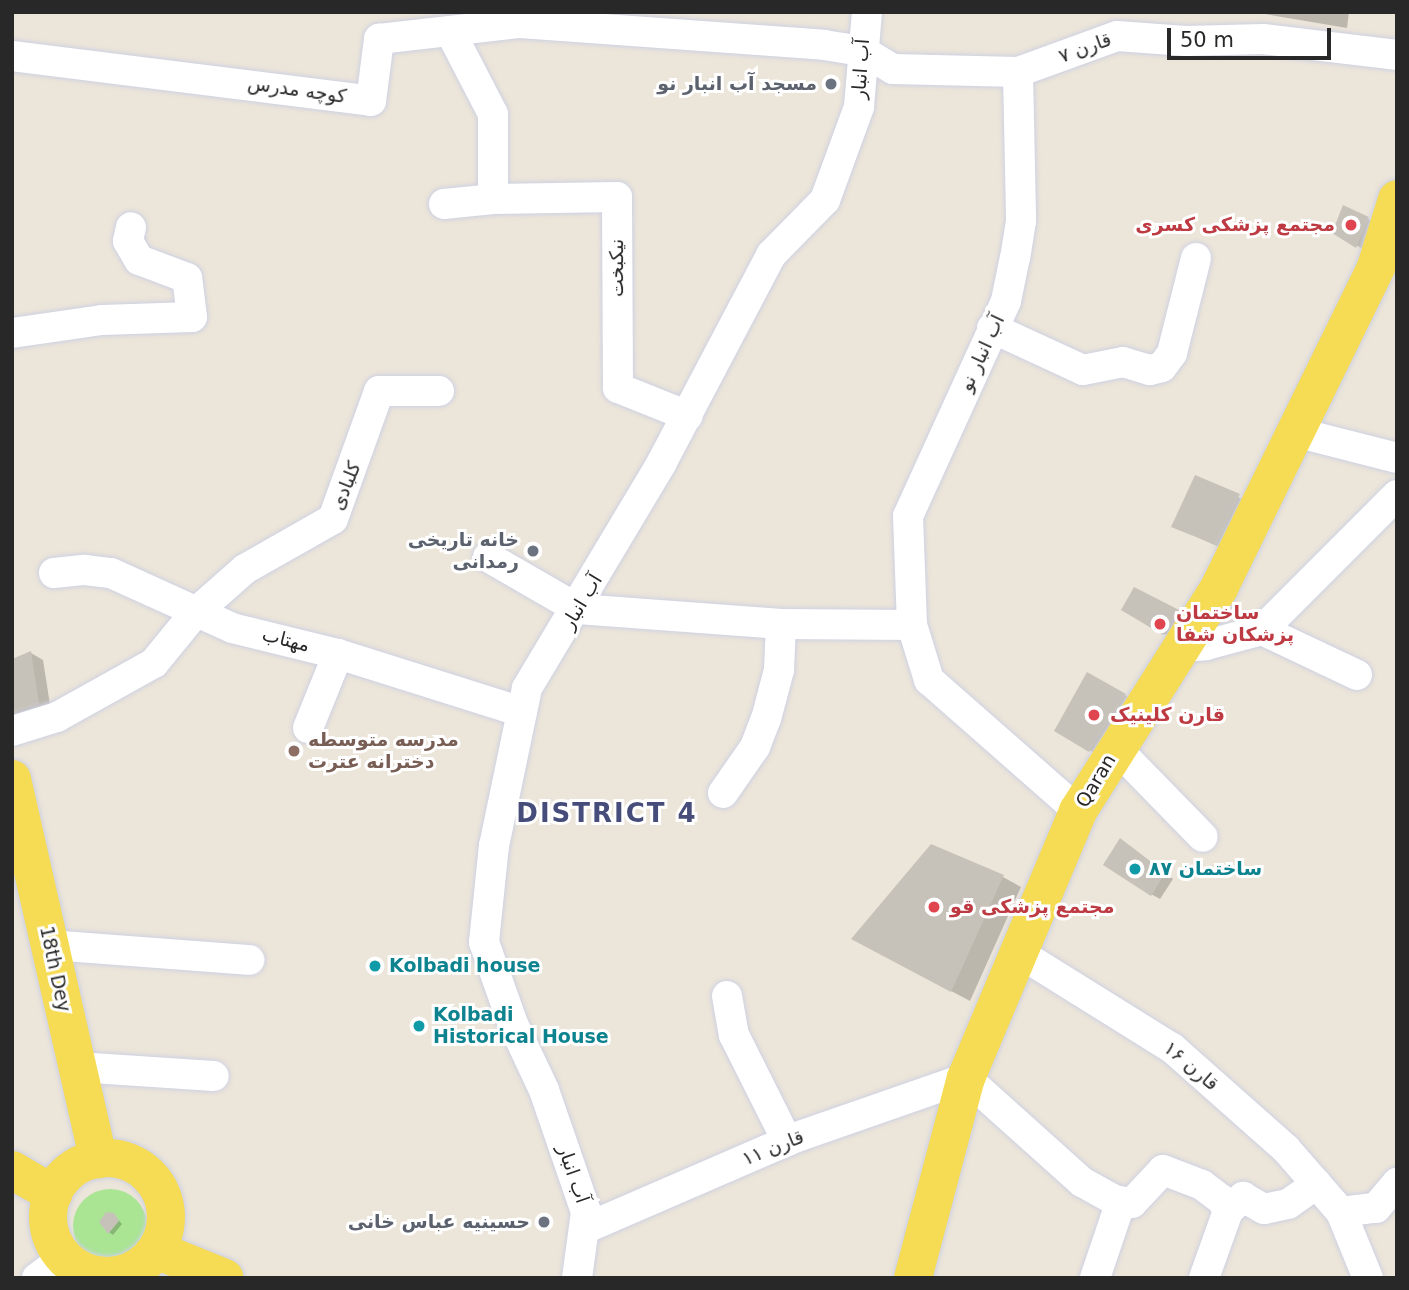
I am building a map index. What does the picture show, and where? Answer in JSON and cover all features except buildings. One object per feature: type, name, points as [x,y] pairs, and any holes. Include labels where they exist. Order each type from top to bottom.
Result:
[{"type":"main road","name":"Qaran","points":[[913,1278],[966,1078],[1016,951],[1078,811],[1219,588],[1299,433],[1376,267],[1397,199]]},
{"type":"main road","name":"18th Dey","points":[[12,779],[18,830],[50,945],[98,1159]]},
{"type":"main road","points":[[98,1159],[137,1167],[157,1185],[165,1225],[156,1250],[138,1268],[114,1277],[51,1268],[49,1228],[53,1194],[64,1177],[98,1159]]},
{"type":"main road","points":[[12,1170],[53,1194]]},
{"type":"main road","points":[[156,1250],[225,1278]]},
{"type":"street","name":"آب انبار","points":[[577,1278],[586,1212],[544,1090],[513,1024],[484,942],[494,846],[527,688],[578,609],[688,415],[771,255],[824,200],[859,107],[867,12]]},
{"type":"street","name":"کوچه مدرس","points":[[12,56],[212,78],[371,101],[379,39],[450,31],[521,18],[612,19],[863,51]]},
{"type":"street","points":[[444,204],[494,199],[493,114],[450,31]]},
{"type":"street","name":"قارن ٧","points":[[863,51],[893,69],[1018,72],[1117,36],[1186,41],[1263,38],[1397,55]]},
{"type":"street","name":"آب انبار نو","points":[[1018,72],[1021,221],[1006,301],[908,516],[912,625],[929,680],[1078,811]]},
{"type":"street","name":"نیکبخت","points":[[494,199],[617,197],[618,388],[688,415]]},
{"type":"street","points":[[12,333],[102,320],[192,317],[187,278],[139,260],[128,241],[131,227]]},
{"type":"street","points":[[992,328],[1083,370],[1123,362],[1150,370],[1161,367],[1172,353],[1196,258]]},
{"type":"street","name":"کلبادی","points":[[194,614],[244,569],[333,519],[353,473],[379,391],[439,391]]},
{"type":"street","points":[[1299,433],[1397,458]]},
{"type":"street","points":[[1180,647],[1206,645],[1262,630],[1394,505]]},
{"type":"street","points":[[488,556],[578,609],[781,624],[912,625]]},
{"type":"street","name":"مهتاب","points":[[54,573],[85,569],[111,573],[194,614],[338,654],[522,712]]},
{"type":"street","points":[[12,731],[57,717],[155,663],[194,614]]},
{"type":"street","points":[[723,793],[755,747],[766,719],[779,670],[781,624]]},
{"type":"street","points":[[1262,630],[1357,676]]},
{"type":"street","points":[[309,728],[338,654]]},
{"type":"street","points":[[1116,748],[1203,837]]},
{"type":"street","points":[[50,945],[249,960]]},
{"type":"street","name":"قارن ۱۶","points":[[1016,951],[1172,1048],[1286,1149],[1341,1212],[1368,1278]]},
{"type":"street","points":[[727,996],[734,1035],[787,1141]]},
{"type":"street","points":[[77,1067],[214,1076]]},
{"type":"street","points":[[966,1078],[1082,1182],[1121,1201],[1132,1203],[1163,1170],[1202,1185],[1222,1200],[1228,1212]]},
{"type":"street","name":"قارن ۱۱","points":[[584,1229],[787,1141],[966,1078]]},
{"type":"street","points":[[1341,1212],[1376,1209],[1397,1183]]},
{"type":"street","points":[[1205,1278],[1228,1212],[1243,1197],[1264,1209],[1288,1204],[1317,1184]]},
{"type":"street","points":[[1096,1278],[1121,1201]]},
{"type":"green space","points":[[110,1189],[131,1195],[141,1205],[147,1226],[141,1247],[131,1257],[110,1263],[89,1257],[79,1247],[73,1226],[79,1205],[89,1195]]},
{"type":"place","name":"مسجد آب انبار نو","points":[[831,84]]},
{"type":"place","name":"مجتمع پزشکی کسری","points":[[1351,225]]},
{"type":"place","name":"خانه تاریخی رمدانی","points":[[533,551]]},
{"type":"place","name":"ساختمان پزشکان شفا","points":[[1160,624]]},
{"type":"place","name":"قارن کلینیک","points":[[1094,715]]},
{"type":"place","name":"مدرسه متوسطه دخترانه عترت","points":[[294,751]]},
{"type":"place","name":"ساختمان ٨٧","points":[[1135,869]]},
{"type":"place","name":"مجتمع پزشکی قو","points":[[934,907]]},
{"type":"place","name":"Kolbadi house","points":[[375,966]]},
{"type":"place","name":"Kolbadi Historical House","points":[[419,1026]]},
{"type":"place","name":"حسینیه عباس خانی","points":[[544,1222]]},
{"type":"district","name":"DISTRICT 4","points":[[607,814]]}]
